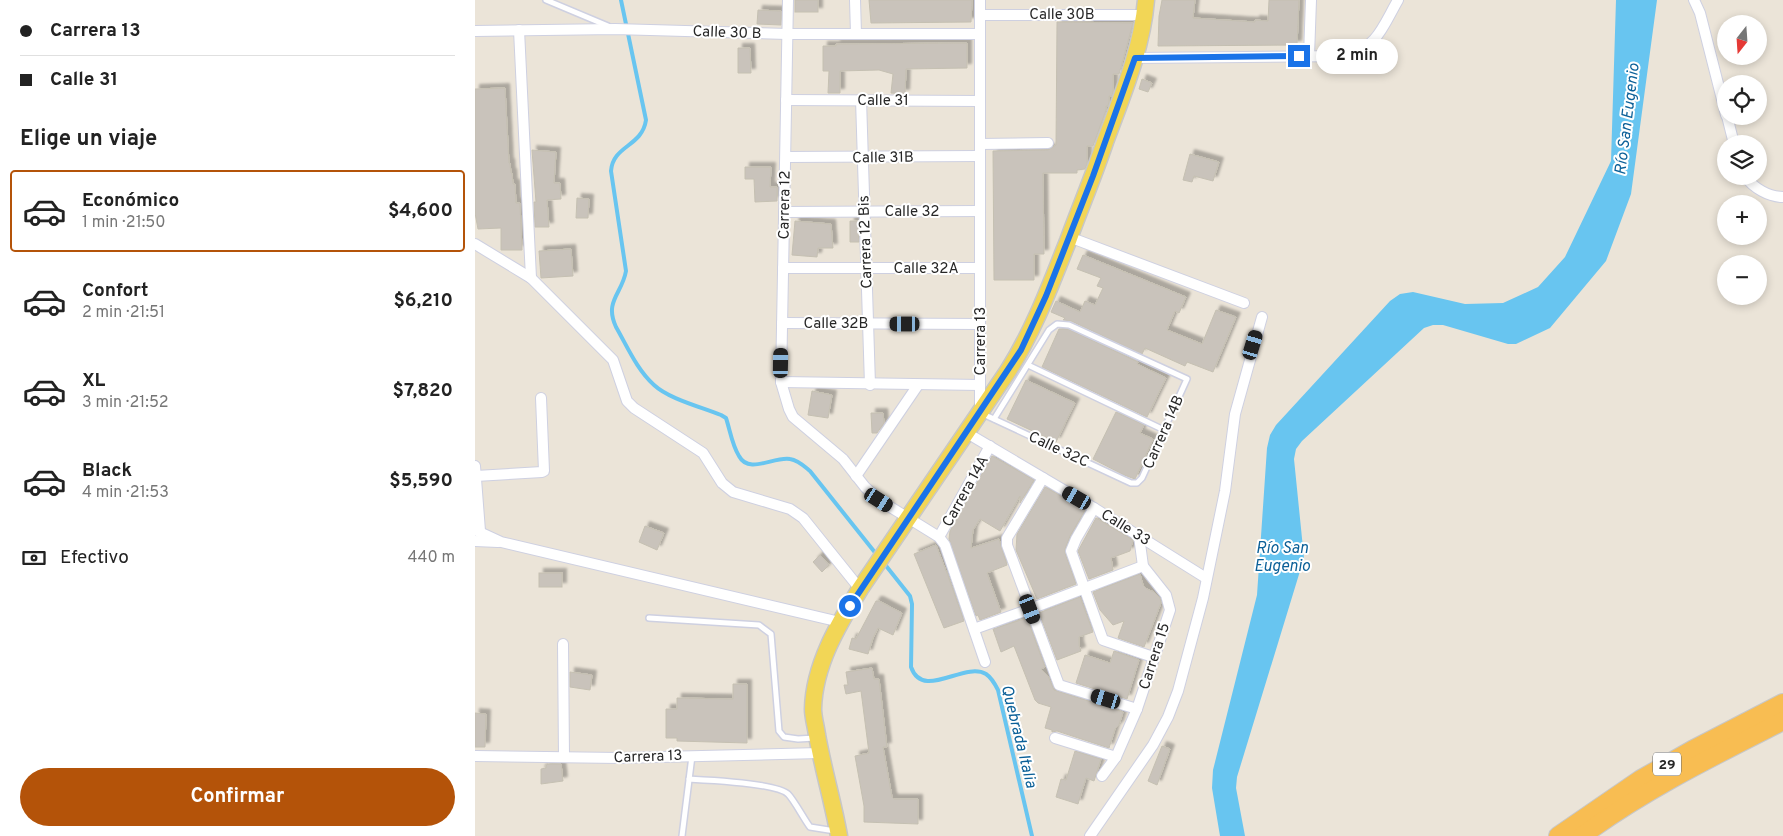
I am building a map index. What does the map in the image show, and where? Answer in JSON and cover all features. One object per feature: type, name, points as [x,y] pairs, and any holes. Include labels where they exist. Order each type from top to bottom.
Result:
[{"type":"highway","name":"29","points":[[1558,836],[1641,779],[1692,750],[1783,703]]},
{"type":"highway","name":"29","points":[[1582,836],[1662,785],[1706,760],[1783,721]]},
{"type":"main road","points":[[838,833],[813,710],[815,687],[822,663],[840,622],[860,589],[967,432],[987,416],[1021,350],[1046,296],[1093,176],[1135,58],[1146,7]]},
{"type":"street","name":"Carrera 12","points":[[788,0],[781,382],[789,410],[793,417],[843,459],[856,476]]},
{"type":"street","points":[[855,0],[856,34]]},
{"type":"street","name":"Carrera 13","points":[[980,0],[980,385],[987,416]]},
{"type":"street","points":[[1309,56],[1311,0]]},
{"type":"street","points":[[1135,58],[1346,56],[1359,53],[1374,41],[1397,0]]},
{"type":"street","points":[[1694,0],[1700,13],[1717,80]]},
{"type":"street","name":"Calle 30B","points":[[980,15],[1146,7]]},
{"type":"street","name":"Calle 30 B","points":[[475,30],[637,29],[787,34],[979,34]]},
{"type":"street","points":[[519,30],[531,278]]},
{"type":"street","name":"Calle 31","points":[[786,100],[980,101]]},
{"type":"street","name":"Carrera 12 Bis","points":[[861,100],[869,385]]},
{"type":"street","points":[[980,144],[1048,143]]},
{"type":"street","name":"Calle 31B","points":[[785,157],[980,156]]},
{"type":"street","points":[[1754,185],[1761,191],[1783,197]]},
{"type":"street","name":"Calle 32","points":[[784,212],[980,210]]},
{"type":"street","points":[[1069,237],[1244,303]]},
{"type":"street","points":[[475,244],[531,278],[613,360],[627,401],[634,408],[703,453],[722,483],[733,492],[790,509],[803,518],[860,589]]},
{"type":"street","name":"Calle 32A","points":[[783,268],[980,268]]},
{"type":"street","points":[[1090,836],[1153,745],[1178,691],[1193,641],[1225,492],[1235,414],[1262,317]]},
{"type":"street","name":"Calle 32B","points":[[782,323],[980,324]]},
{"type":"street","points":[[781,382],[869,385],[980,385]]},
{"type":"street","points":[[917,385],[856,476],[865,488],[879,500],[939,537],[945,544],[985,662]]},
{"type":"street","points":[[501,542],[478,531],[475,471],[544,471],[541,398]]},
{"type":"street","name":"Calle 33","points":[[967,432],[1206,578]]},
{"type":"street","name":"Carrera 14A","points":[[939,537],[990,446]]},
{"type":"street","points":[[1043,478],[1007,538],[1007,545],[1059,685],[1137,709]]},
{"type":"street","points":[[1094,508],[1075,539],[1071,551],[1103,640],[1153,657]]},
{"type":"street","points":[[974,629],[1143,566],[1139,536]]},
{"type":"street","points":[[475,541],[501,542],[840,622]]},
{"type":"street","name":"Carrera 15","points":[[1102,776],[1116,757],[1137,709],[1169,610],[1166,594],[1143,566]]},
{"type":"street","points":[[563,644],[565,757]]},
{"type":"street","points":[[1055,738],[1116,757]]},
{"type":"street","name":"Carrera 13","points":[[475,756],[619,758],[819,746]]},
{"type":"lane","points":[[546,0],[615,29]]},
{"type":"lane","name":"Carrera 14B","points":[[1028,365],[1049,330],[1057,324],[1069,325],[1187,379],[1142,478],[1137,483]]},
{"type":"lane","points":[[987,416],[1028,365],[1164,430]]},
{"type":"lane","name":"Calle 32C","points":[[987,416],[1131,483],[1137,483]]},
{"type":"lane","points":[[649,618],[759,625],[766,630],[771,634],[779,731],[784,737],[819,746]]},
{"type":"lane","points":[[682,836],[692,755]]},
{"type":"lane","points":[[689,779],[721,781],[779,789],[788,794],[810,827],[838,833]]},
{"type":"water","name":"Río San Eugenio","points":[[1616,0],[1657,0],[1631,194],[1606,261],[1550,328],[1516,344],[1508,344],[1443,325],[1433,325],[1424,328],[1302,441],[1296,449],[1294,459],[1304,558],[1237,777],[1236,788],[1245,836],[1220,836],[1212,788],[1213,770],[1257,595],[1267,448],[1270,435],[1276,425],[1390,301],[1400,294],[1413,292],[1465,304],[1503,303],[1538,287],[1565,257],[1611,161]]},
{"type":"building","points":[[795,0],[818,0],[818,12],[795,12]]},
{"type":"building","points":[[869,0],[972,0],[971,22],[871,23]]},
{"type":"building","points":[[1162,0],[1195,0],[1193,18],[1255,22],[1255,20],[1268,21],[1269,0],[1299,0],[1297,45],[1158,46],[1159,16]]},
{"type":"building","points":[[758,10],[781,11],[781,25],[757,24]]},
{"type":"building","points":[[1057,22],[1133,23],[1119,74],[1113,74],[1112,96],[1109,96],[1108,106],[1106,106],[1093,146],[1087,146],[1087,164],[1085,169],[1077,170],[1077,173],[1043,173],[1044,254],[1034,254],[1034,280],[994,280],[993,151],[1048,150],[1056,145]]},
{"type":"building","points":[[967,43],[967,68],[906,69],[905,94],[891,93],[893,74],[879,70],[840,71],[840,93],[828,93],[829,71],[823,71],[823,46],[836,46],[836,44]]},
{"type":"building","points":[[738,48],[750,48],[751,73],[738,73]]},
{"type":"building","points":[[1142,79],[1152,83],[1148,92],[1139,89]]},
{"type":"building","points":[[505,88],[509,163],[513,184],[515,184],[516,203],[520,203],[522,250],[501,250],[501,228],[478,229],[475,213],[475,89]]},
{"type":"building","points":[[532,150],[556,152],[554,183],[560,183],[561,199],[547,200],[549,227],[535,227],[534,202],[536,202]]},
{"type":"building","points":[[1190,154],[1219,162],[1213,181],[1194,176],[1192,182],[1183,180]]},
{"type":"building","points":[[745,167],[771,167],[770,187],[777,187],[777,201],[755,202],[754,179],[745,179]]},
{"type":"building","points":[[577,198],[589,199],[588,218],[576,218]]},
{"type":"building","points":[[795,221],[831,224],[833,248],[818,248],[817,257],[792,255]]},
{"type":"building","points":[[850,221],[858,221],[859,242],[850,242]]},
{"type":"building","points":[[571,249],[573,276],[541,278],[539,251]]},
{"type":"building","points":[[1083,255],[1186,297],[1179,313],[1175,311],[1167,330],[1202,344],[1216,310],[1236,317],[1213,372],[1187,362],[1185,366],[1145,348],[1142,354],[1071,321],[1063,320],[1065,318],[1051,312],[1056,301],[1080,312],[1085,301],[1095,305],[1103,288],[1097,286],[1101,278],[1077,269]]},
{"type":"building","points":[[1059,329],[1068,329],[1138,362],[1137,364],[1166,378],[1147,417],[1042,367]]},
{"type":"building","points":[[1026,380],[1075,403],[1056,442],[1007,419]]},
{"type":"building","points":[[812,391],[832,395],[828,418],[808,415]]},
{"type":"building","points":[[1116,412],[1144,425],[1140,433],[1153,439],[1135,479],[1093,459]]},
{"type":"building","points":[[871,413],[883,413],[884,423],[877,433],[872,433]]},
{"type":"building","points":[[992,456],[1034,480],[1020,503],[1020,496],[1000,531],[980,519],[973,530],[971,548],[999,539],[1007,565],[987,573],[1001,612],[980,620],[978,615],[976,616],[949,539],[950,531]]},
{"type":"building","points":[[1045,487],[1085,510],[1065,549],[1076,584],[1037,599],[1016,550],[1017,534]]},
{"type":"building","points":[[1096,518],[1133,540],[1130,551],[1111,558],[1113,570],[1089,579],[1078,551]]},
{"type":"building","points":[[645,526],[664,533],[657,550],[639,542]]},
{"type":"building","points":[[936,545],[964,621],[944,628],[914,554]]},
{"type":"building","points":[[820,555],[829,565],[822,572],[813,562]]},
{"type":"building","points":[[539,573],[562,573],[562,587],[539,587]]},
{"type":"building","points":[[1140,574],[1143,585],[1160,598],[1161,603],[1144,647],[1118,638],[1124,621],[1113,625],[1100,610],[1093,592]]},
{"type":"building","points":[[1080,597],[1093,632],[1079,637],[1081,651],[1057,660],[1039,613]]},
{"type":"building","points":[[876,601],[902,613],[893,635],[878,628],[868,654],[849,649],[852,638],[856,639]]},
{"type":"building","points":[[1027,618],[1045,667],[1041,669],[1048,676],[1054,690],[1123,712],[1109,748],[1057,731],[1052,732],[1052,730],[1045,728],[1051,707],[1038,703],[1035,700],[1014,646],[1001,652],[993,629]]},
{"type":"building","points":[[1114,651],[1139,660],[1127,699],[1076,683],[1085,655],[1110,663]]},
{"type":"building","points":[[872,668],[874,679],[879,679],[887,747],[883,747],[892,797],[894,799],[918,799],[918,824],[864,822],[864,806],[855,756],[869,753],[861,691],[846,694],[844,685],[848,685],[846,672]]},
{"type":"building","points":[[570,672],[592,675],[590,690],[570,687]]},
{"type":"building","points":[[733,684],[747,684],[747,743],[677,741],[677,738],[666,738],[666,709],[677,709],[677,698],[733,699]]},
{"type":"building","points":[[475,713],[486,714],[485,747],[475,747]]},
{"type":"building","points":[[1162,746],[1170,749],[1157,785],[1148,781]]},
{"type":"building","points":[[1075,751],[1101,759],[1094,781],[1086,778],[1078,804],[1056,797],[1061,779],[1066,780]]},
{"type":"building","points":[[561,764],[563,781],[541,784],[541,769],[546,768],[546,765]]},
{"type":"waterway","name":"Quebrada Italia","points":[[621,0],[646,120],[639,136],[617,156],[611,171],[626,271],[613,304],[612,311],[616,327],[637,365],[660,390],[677,399],[726,418],[735,447],[743,461],[755,465],[790,459],[798,462],[810,471],[877,555]]},
{"type":"waterway","name":"Quebrada Italia","points":[[883,562],[910,596],[912,604],[911,667],[917,677],[925,681],[934,681],[977,671],[986,674],[996,686],[1032,836]]},
{"type":"route","points":[[850,606],[1021,350],[1046,296],[1093,176],[1135,58],[1299,56]]}]
